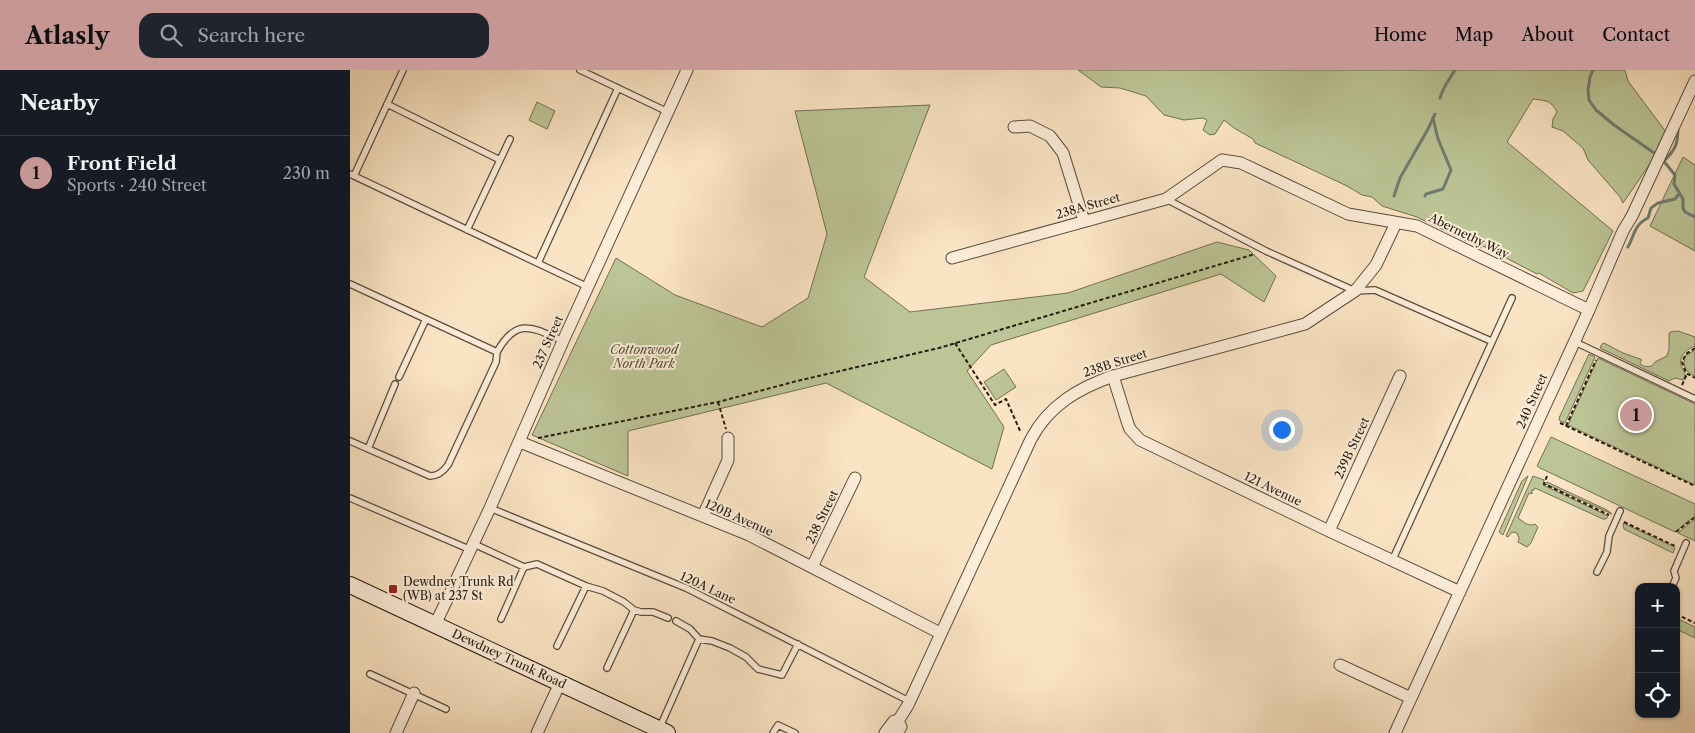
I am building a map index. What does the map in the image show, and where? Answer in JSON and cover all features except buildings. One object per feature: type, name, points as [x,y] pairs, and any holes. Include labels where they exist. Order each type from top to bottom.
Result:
[{"type":"main road","name":"Dewdney Trunk Road","points":[[350,586],[663,731]]},
{"type":"street","name":"237 Street","points":[[436,625],[687,70]]},
{"type":"street","name":"240 Street","points":[[1395,733],[1573,341],[1589,310],[1623,231],[1650,179],[1695,80]]},
{"type":"street","points":[[1014,127],[1030,126],[1050,136],[1064,153],[1084,221]]},
{"type":"street","name":"238A Street","points":[[952,258],[1166,198],[1222,160]]},
{"type":"street","name":"Abernethy Way","points":[[1222,160],[1241,163],[1348,214],[1417,226],[1589,310]]},
{"type":"street","name":"238B Street","points":[[885,733],[894,721],[898,721],[909,701],[1032,439],[1045,418],[1074,393],[1090,384],[1113,376],[1305,324],[1355,291],[1376,265],[1396,223]]},
{"type":"street","name":"121 Avenue","points":[[1113,376],[1128,424],[1140,440],[1460,592]]},
{"type":"street","name":"239B Street","points":[[1329,531],[1400,376]]},
{"type":"street","points":[[703,516],[728,460],[728,438]]},
{"type":"street","name":"120B Avenue","points":[[520,442],[748,535],[940,633]]},
{"type":"street","name":"238 Street","points":[[812,567],[856,478]]},
{"type":"street","points":[[1340,665],[1411,698]]},
{"type":"street","points":[[537,733],[560,683]]},
{"type":"street","points":[[396,733],[414,693]]},
{"type":"street","name":"238B Street","points":[[897,733],[901,727],[898,721]]},
{"type":"lane","points":[[403,70],[352,175],[588,286]]},
{"type":"lane","points":[[580,70],[668,112]]},
{"type":"lane","points":[[538,263],[618,88]]},
{"type":"lane","points":[[387,104],[500,160]]},
{"type":"lane","points":[[467,230],[510,139]]},
{"type":"lane","points":[[1166,198],[1266,251],[1355,291],[1375,290],[1491,341]]},
{"type":"lane","points":[[351,286],[498,352]]},
{"type":"lane","points":[[1392,561],[1512,298]]},
{"type":"lane","points":[[399,377],[426,319]]},
{"type":"lane","points":[[350,441],[430,476],[436,476],[448,465],[496,362],[498,352],[508,336],[521,328],[534,328],[563,341]]},
{"type":"lane","points":[[1573,341],[1695,399]]},
{"type":"lane","points":[[368,449],[395,384]]},
{"type":"lane","points":[[350,498],[524,567],[537,564],[586,586],[603,590],[634,610],[653,612],[668,618]]},
{"type":"lane","name":"120A Lane","points":[[490,508],[686,588],[909,701]]},
{"type":"lane","points":[[1597,572],[1607,552],[1609,536],[1620,511]]},
{"type":"lane","points":[[1674,583],[1676,578],[1674,571],[1686,543]]},
{"type":"lane","points":[[501,619],[524,567]]},
{"type":"lane","points":[[557,646],[586,586]]},
{"type":"lane","points":[[607,668],[634,610]]},
{"type":"lane","points":[[676,622],[690,629],[700,639],[712,641],[730,648],[746,657],[758,669],[782,675],[798,644]]},
{"type":"lane","points":[[663,731],[700,639]]},
{"type":"lane","points":[[370,674],[446,709]]},
{"type":"lane","points":[[773,733],[778,725],[795,733]]},
{"type":"path","points":[[534,439],[718,402],[955,343],[1266,251]]},
{"type":"path","points":[[955,343],[995,404],[1006,399],[1021,433],[1032,439]]},
{"type":"path","points":[[1695,348],[1688,352],[1683,359],[1682,365],[1687,374],[1695,378]]},
{"type":"path","points":[[1566,426],[1599,353]]},
{"type":"path","points":[[1686,387],[1682,385],[1687,374]]},
{"type":"path","points":[[718,402],[728,438]]},
{"type":"path","points":[[1560,423],[1695,486]]},
{"type":"path","points":[[1548,476],[1544,484],[1612,516]]},
{"type":"path","points":[[1676,532],[1695,517]]},
{"type":"path","points":[[1622,521],[1672,542],[1683,550]]},
{"type":"path","points":[[1680,616],[1695,622]]},
{"type":"green space","points":[[1078,70],[1625,70],[1628,81],[1669,136],[1623,203],[1588,160],[1583,148],[1563,131],[1552,127],[1553,119],[1557,112],[1552,105],[1547,101],[1533,99],[1507,142],[1613,231],[1583,291],[1573,293],[1539,273],[1537,274],[1481,245],[1481,248],[1417,217],[1382,206],[1372,197],[1362,195],[1347,186],[1255,143],[1253,139],[1224,120],[1215,134],[1210,135],[1203,130],[1207,120],[1203,118],[1184,120],[1164,115],[1146,96],[1120,88],[1101,87]]},
{"type":"green space","points":[[537,102],[555,111],[547,129],[529,120]]},
{"type":"green space","name":"Cottonwood North Park","points":[[930,105],[864,277],[910,312],[1068,293],[1217,242],[1249,250],[1276,276],[1264,302],[1221,274],[991,345],[967,371],[1004,427],[992,469],[826,383],[628,431],[628,476],[532,435],[616,258],[675,295],[762,327],[808,298],[827,234],[795,111]]},
{"type":"green space","points":[[1683,157],[1695,165],[1695,251],[1650,226]]},
{"type":"green space","points":[[1678,331],[1695,337],[1695,346],[1682,357],[1681,364],[1685,373],[1684,380],[1675,378],[1669,381],[1600,348],[1604,343],[1642,360],[1640,362],[1643,366],[1652,366],[1655,362],[1667,356],[1669,334],[1670,332]]},
{"type":"green space","points":[[1695,350],[1695,376],[1687,371],[1684,362],[1685,356]]},
{"type":"green space","points":[[1589,354],[1595,357],[1565,423],[1560,421],[1559,418]]},
{"type":"green space","points":[[1598,358],[1695,404],[1695,485],[1568,425]]},
{"type":"green space","points":[[1004,369],[1016,387],[996,400],[984,382]]},
{"type":"green space","points":[[1551,437],[1695,504],[1695,516],[1675,532],[1540,468],[1537,466]]},
{"type":"green space","points":[[1528,476],[1503,535],[1499,532],[1522,481]]},
{"type":"green space","points":[[1533,476],[1544,480],[1543,485],[1608,516],[1606,519],[1603,519],[1535,488],[1532,490],[1532,494],[1529,493],[1518,518],[1526,524],[1535,524],[1538,527],[1531,543],[1527,547],[1518,542],[1517,533],[1512,532],[1508,537],[1506,536]]},
{"type":"green space","points":[[1547,482],[1607,510],[1612,514],[1546,484]]},
{"type":"green space","points":[[1695,519],[1695,541],[1678,533]]},
{"type":"green space","points":[[1623,523],[1672,546],[1675,548],[1673,553],[1624,529]]},
{"type":"green space","points":[[1680,620],[1695,627],[1695,638],[1680,631]]},
{"type":"waterway","points":[[1440,98],[1444,87],[1455,70]]},
{"type":"waterway","points":[[1593,70],[1588,90],[1589,100],[1596,110],[1657,155]]},
{"type":"waterway","points":[[1394,196],[1400,178],[1435,114]]},
{"type":"waterway","points":[[1425,196],[1426,194],[1443,189],[1451,170],[1438,139],[1433,118]]},
{"type":"waterway","points":[[1665,160],[1676,145],[1678,127]]},
{"type":"waterway","points":[[1662,159],[1675,175],[1674,184],[1683,199],[1685,212],[1695,217]]},
{"type":"waterway","points":[[1628,247],[1637,227],[1648,218],[1651,208],[1658,203],[1675,199],[1679,194]]},
{"type":"place","name":"Front Field","points":[[1636,415]]},
{"type":"place","name":"Dewdney Trunk Rd (WB) at 237 St","points":[[393,589]]}]
